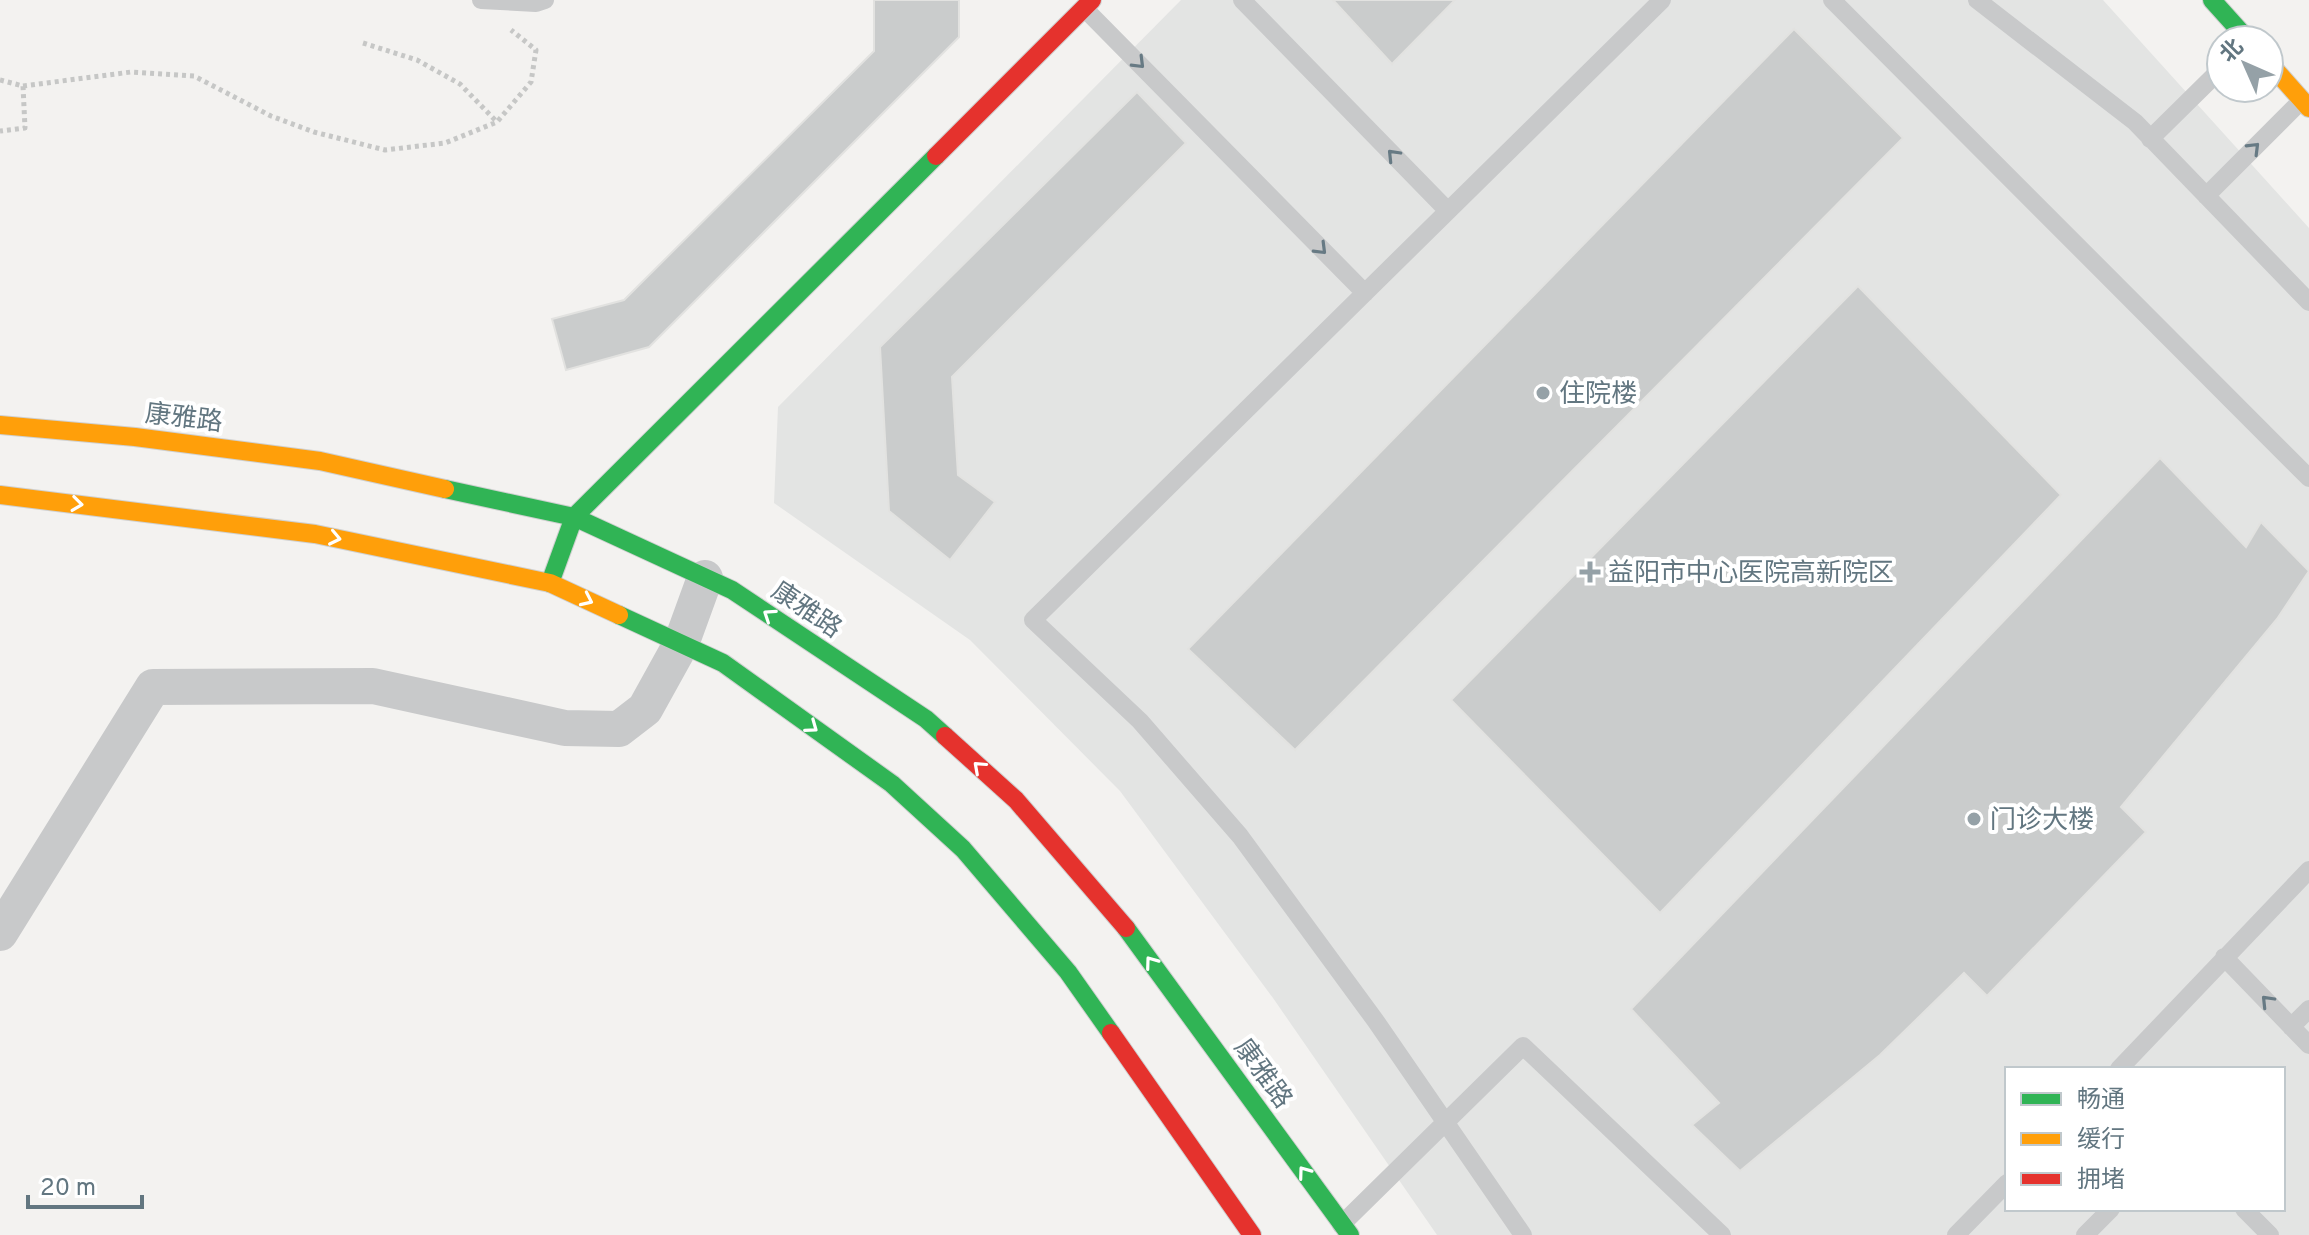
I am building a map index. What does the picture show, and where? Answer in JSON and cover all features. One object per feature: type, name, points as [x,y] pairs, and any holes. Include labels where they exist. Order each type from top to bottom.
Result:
[{"type":"main road","points":[[2212,0],[2234,24]]},
{"type":"main road","points":[[550,583],[574,517],[1088,4]]},
{"type":"main road","points":[[2285,81],[2306,104]]},
{"type":"main road","name":"康雅路","points":[[0,425],[135,437],[320,461],[574,517],[732,590],[926,719],[1016,800],[1125,926],[1341,1231]]},
{"type":"main road","points":[[0,495],[315,534],[550,583],[723,663],[880,776],[963,849],[1068,972],[1252,1235]]},
{"type":"street","points":[[0,933],[153,687],[373,686],[565,728],[619,729],[645,709],[681,644],[705,578]]},
{"type":"lane","points":[[481,0],[536,3],[545,0]]},
{"type":"lane","points":[[1242,0],[1448,211]]},
{"type":"lane","points":[[1523,1235],[1375,1020],[1240,836],[1140,721],[1033,620],[1662,0]]},
{"type":"lane","points":[[1832,0],[2309,478]]},
{"type":"lane","points":[[1977,0],[2135,122],[2309,302]]},
{"type":"lane","points":[[1088,4],[1365,293]]},
{"type":"lane","points":[[2150,139],[2205,85]]},
{"type":"lane","points":[[2206,196],[2306,104]]},
{"type":"lane","points":[[2121,1067],[2309,870]]},
{"type":"lane","points":[[2224,957],[2309,1045]]},
{"type":"lane","points":[[2291,1027],[2309,1009]]},
{"type":"lane","points":[[1341,1231],[1523,1046],[1722,1235]]},
{"type":"lane","points":[[1956,1235],[2005,1185]]},
{"type":"lane","points":[[2085,1235],[2109,1211]]},
{"type":"lane","points":[[2246,1211],[2270,1235]]},
{"type":"path","points":[[0,80],[23,86],[131,72],[194,76],[271,116],[314,132],[385,150],[445,143],[497,122],[531,82],[536,50],[504,25]]},
{"type":"path","points":[[363,43],[417,60],[460,84],[497,122]]},
{"type":"path","points":[[0,131],[25,128],[23,86]]},
{"type":"shaded area","name":"益阳市中心医院高新院区","points":[[1181,0],[2103,0],[2309,228],[2309,1235],[1437,1235],[1273,998],[1120,791],[970,640],[774,503],[778,407]]},
{"type":"building","points":[[874,0],[959,0],[959,37],[649,347],[566,370],[552,319],[624,300],[874,51]]},
{"type":"building","points":[[1333,0],[1455,0],[1392,64]]},
{"type":"building","name":"住院楼","points":[[1794,29],[1903,138],[1295,750],[1188,649]]},
{"type":"building","points":[[1137,92],[1186,143],[952,377],[958,475],[995,502],[950,560],[889,511],[880,347]]},
{"type":"building","points":[[1858,286],[2061,495],[1660,913],[1451,700]]},
{"type":"building","name":"门诊大楼","points":[[2160,458],[2246,547],[2261,522],[2309,571],[2277,619],[2121,807],[2146,832],[1987,996],[1964,973],[1880,1055],[1740,1171],[1692,1125],[1719,1103],[1631,1009]]},
{"type":"traffic: fast","points":[[2212,0],[2234,24]]},
{"type":"traffic: fast","points":[[550,583],[574,517],[936,156]]},
{"type":"traffic: fast","points":[[445,489],[574,517],[732,590],[926,719],[945,736]]},
{"type":"traffic: fast","points":[[619,615],[723,663],[892,784],[963,849],[1068,972],[1111,1033]]},
{"type":"traffic: fast","points":[[1126,928],[1350,1235]]},
{"type":"traffic: slow","points":[[2285,81],[2309,108]]},
{"type":"traffic: slow","points":[[0,425],[135,437],[320,461],[445,489]]},
{"type":"traffic: slow","points":[[0,495],[315,534],[550,583],[619,615]]},
{"type":"traffic: jam","points":[[936,156],[1092,0]]},
{"type":"traffic: jam","points":[[945,736],[1016,800],[1126,928]]},
{"type":"traffic: jam","points":[[1111,1033],[1252,1235]]},
{"type":"place","name":"住院楼","points":[[1543,393]]},
{"type":"place","name":"益阳市中心医院高新院区","points":[[1590,572]]},
{"type":"place","name":"门诊大楼","points":[[1974,819]]}]
